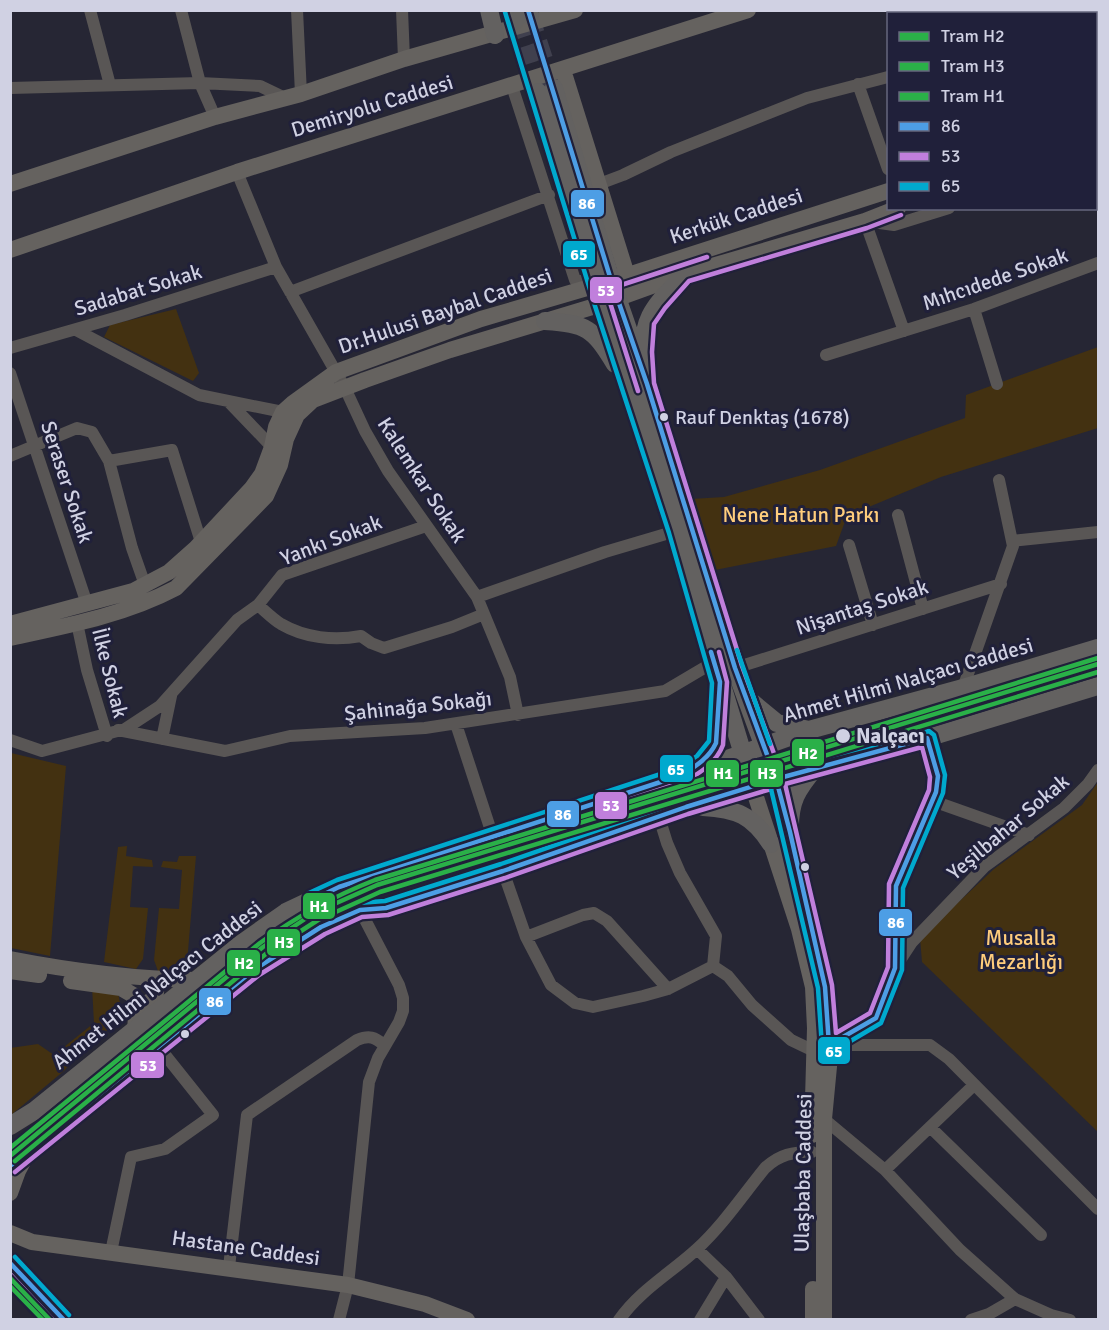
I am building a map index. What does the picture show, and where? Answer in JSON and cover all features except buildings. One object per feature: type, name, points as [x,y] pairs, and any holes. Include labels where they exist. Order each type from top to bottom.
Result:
[{"type":"main road","points":[[489,10],[495,35]]},
{"type":"main road","points":[[546,90],[612,280],[610,301],[633,398],[676,531],[753,788]]},
{"type":"main road","points":[[647,384],[644,352],[647,321],[658,303],[686,274]]},
{"type":"main road","points":[[610,301],[647,384],[735,668],[776,780]]},
{"type":"main road","points":[[545,321],[572,323],[592,333],[603,345],[633,398]]},
{"type":"main road","name":"Ahmet Hilmi Nalçacı Caddesi","points":[[10,1126],[34,1111],[242,943],[286,912],[339,887],[682,775],[808,730],[1098,648]]},
{"type":"main road","points":[[682,775],[701,763],[716,743],[720,682]]},
{"type":"main road","points":[[10,1166],[274,956],[321,927],[360,910],[386,908],[503,871],[686,807],[816,767],[927,738],[1098,687]]},
{"type":"main road","points":[[746,696],[777,723],[808,730]]},
{"type":"main road","points":[[790,832],[791,806],[795,795],[816,767]]},
{"type":"main road","points":[[686,807],[715,808],[739,813],[756,824],[771,844]]},
{"type":"street","points":[[90,10],[110,85]]},
{"type":"street","points":[[181,10],[200,83],[215,117]]},
{"type":"street","points":[[10,88],[200,83],[260,86],[294,96],[297,10]]},
{"type":"street","points":[[402,10],[404,59]]},
{"type":"street","name":"Demiryolu Caddesi","points":[[10,184],[215,117],[294,96],[404,59],[495,35],[575,10]]},
{"type":"street","name":"Demiryolu Caddesi","points":[[10,250],[237,172],[748,10]]},
{"type":"street","points":[[512,86],[575,280],[612,280],[598,184],[563,70]]},
{"type":"street","points":[[598,184],[671,152],[807,98],[887,77]]},
{"type":"street","points":[[858,84],[887,166]]},
{"type":"street","name":"Kalemkar Sokak","points":[[237,172],[276,267],[345,388],[365,431],[388,471],[477,597],[510,677],[518,715]]},
{"type":"street","name":"Kerkük Caddesi","points":[[612,280],[887,191]]},
{"type":"street","points":[[290,292],[549,195]]},
{"type":"street","name":"Kerkük Caddesi","points":[[610,301],[686,274],[865,221],[893,210]]},
{"type":"street","points":[[904,331],[865,221],[894,225],[943,210]]},
{"type":"street","name":"Mıhcıdede Sokak","points":[[826,355],[974,309],[1098,263]]},
{"type":"street","name":"Sadabat Sokak","points":[[10,348],[76,330],[276,267]]},
{"type":"street","name":"Dr.Hulusi Baybal Caddesi","points":[[283,412],[336,372],[388,351],[612,280]]},
{"type":"street","name":"Dr.Hulusi Baybal Caddesi","points":[[77,622],[130,608],[176,588],[266,496],[280,465],[286,439],[297,415],[313,400],[450,350],[610,301]]},
{"type":"street","points":[[974,309],[997,384]]},
{"type":"street","points":[[10,624],[134,591],[170,572],[252,488],[262,474],[283,412],[199,395],[76,330]]},
{"type":"street","name":"Seraser Sokak","points":[[10,373],[87,604]]},
{"type":"street","points":[[228,401],[272,447]]},
{"type":"street","points":[[10,456],[77,428],[92,432],[109,461],[132,548],[145,585]]},
{"type":"street","points":[[109,461],[172,450],[201,542]]},
{"type":"street","points":[[963,688],[1013,546],[999,480]]},
{"type":"street","points":[[898,515],[923,609]]},
{"type":"street","name":"Yankı Sokak","points":[[111,734],[125,729],[160,706],[237,620],[258,604],[282,575],[426,526]]},
{"type":"street","points":[[477,597],[605,552],[676,531]]},
{"type":"street","points":[[1012,541],[1098,532]]},
{"type":"street","points":[[849,545],[873,625]]},
{"type":"street","name":"Nişantaş Sokak","points":[[735,668],[1001,584]]},
{"type":"street","points":[[258,604],[280,624],[316,637],[344,639],[361,636],[370,644],[384,648],[452,627],[484,614]]},
{"type":"street","points":[[10,638],[77,622]]},
{"type":"street","name":"İlke Sokak","points":[[77,622],[87,670],[111,734]]},
{"type":"street","name":"Şahinağa Sokağı","points":[[111,734],[162,739],[225,751],[290,736],[425,728],[665,691],[714,662]]},
{"type":"street","points":[[162,739],[172,693]]},
{"type":"street","points":[[456,724],[493,837]]},
{"type":"street","points":[[10,740],[42,751],[111,734]]},
{"type":"street","points":[[895,968],[896,886],[936,792],[938,776],[927,738]]},
{"type":"street","name":"Yeşilbahar Sokak","points":[[822,1048],[876,1018],[895,968],[912,942],[984,867],[1064,808],[1088,784],[1098,770]]},
{"type":"street","name":"Ulaşbaba Caddesi","points":[[776,780],[825,987],[822,1048],[812,1152],[813,1320]]},
{"type":"street","name":"Ulaşbaba Caddesi","points":[[753,788],[799,929],[809,969],[822,1048],[824,1320]]},
{"type":"street","points":[[933,801],[1029,835]]},
{"type":"street","points":[[659,817],[680,873],[716,936],[713,966]]},
{"type":"street","points":[[503,871],[526,937],[551,985],[575,1003],[593,1007],[643,996],[668,989],[713,966]]},
{"type":"street","points":[[339,1320],[348,1285],[367,1095],[372,1070],[399,1023],[403,1011],[403,998],[399,985],[360,910]]},
{"type":"street","points":[[526,937],[594,913],[607,921],[668,989]]},
{"type":"street","points":[[10,959],[68,970],[153,980],[196,980]]},
{"type":"street","points":[[713,966],[728,976],[752,1005],[791,1040],[822,1048],[930,1045],[949,1059],[1098,1209]]},
{"type":"street","points":[[10,971],[121,988],[133,995],[137,1005],[135,1030]]},
{"type":"street","points":[[137,1005],[148,1003],[155,996],[156,987],[153,980]]},
{"type":"street","points":[[229,1267],[247,1115],[357,1040],[366,1036],[376,1038],[384,1046]]},
{"type":"street","points":[[111,1252],[131,1157],[165,1149],[213,1115],[158,1046]]},
{"type":"street","points":[[885,1170],[974,1084]]},
{"type":"street","points":[[10,1132],[34,1111]]},
{"type":"street","points":[[824,1119],[885,1170],[960,1250],[1015,1299],[1065,1319]]},
{"type":"street","points":[[930,1127],[1041,1235]]},
{"type":"street","points":[[10,1193],[28,1152]]},
{"type":"street","points":[[624,1318],[651,1285],[697,1249],[713,1233],[774,1160],[784,1154],[812,1152]]},
{"type":"street","name":"Hastane Caddesi","points":[[12,1231],[32,1242],[348,1285],[425,1304],[467,1320]]},
{"type":"street","points":[[32,1242],[27,1244],[20,1253],[16,1267],[64,1320]]},
{"type":"street","points":[[697,1249],[726,1277],[759,1320]]},
{"type":"street","points":[[700,1320],[726,1277]]},
{"type":"street","points":[[971,1320],[989,1314],[1015,1299]]},
{"type":"green space","points":[[176,309],[199,373],[193,381],[104,337],[110,325]]},
{"type":"green space","name":"Nene Hatun Parkı","points":[[1098,347],[1098,428],[941,477],[847,516],[836,546],[710,571],[691,499],[724,497],[820,470],[965,418],[966,395]]},
{"type":"green space","points":[[11,753],[66,766],[50,956],[11,948]]},
{"type":"green space","name":"Musalla Mezarlığı","points":[[1098,782],[1098,1132],[922,962],[920,938],[994,869],[1082,805]]},
{"type":"green space","points":[[127,846],[126,856],[152,860],[153,867],[133,866],[130,907],[148,908],[143,959],[136,969],[104,962],[118,847]]},
{"type":"green space","points":[[179,856],[196,856],[186,975],[158,971],[154,960],[159,908],[179,909],[182,870],[161,867],[163,861],[177,862]]},
{"type":"green space","points":[[92,986],[117,988],[123,1018],[80,1051],[65,1070],[11,1115],[10,1048],[38,1044],[54,1055],[94,1023]]},
{"type":"tunnel","points":[[530,16],[553,87]]},
{"type":"tunnel","points":[[515,21],[538,92]]},
{"type":"tram line","name":"H1","points":[[10,1148],[260,943],[287,924],[345,893],[375,880],[1098,658]]},
{"type":"tram line","name":"H2","points":[[10,1156],[263,947],[314,913],[377,885],[1098,664]]},
{"type":"tram line","name":"H3","points":[[15,1161],[267,953],[318,920],[380,892],[1098,672]]},
{"type":"tram line","name":"H2","points":[[10,1278],[50,1320]]},
{"type":"tram line","name":"H1","points":[[10,1286],[43,1320]]},
{"type":"transit line","name":"86","points":[[528,10],[611,280],[647,384],[735,668],[776,779]]},
{"type":"transit line","name":"65","points":[[309,893],[337,880],[679,768],[697,756],[709,741],[712,683],[669,533],[595,306],[505,12]]},
{"type":"transit line","name":"53","points":[[780,770],[742,666],[654,383],[652,352],[654,324],[689,281],[867,228],[901,215]]},
{"type":"transit line","name":"53","points":[[638,391],[606,290],[707,257]]},
{"type":"transit line","name":"65","points":[[737,650],[770,744]]},
{"type":"transit line","name":"86","points":[[312,900],[339,887],[682,775],[706,757],[716,743],[720,682],[711,652]]},
{"type":"transit line","name":"53","points":[[313,908],[342,894],[692,778],[712,762],[723,745],[727,682],[719,652]]},
{"type":"transit line","name":"65","points":[[10,1156],[250,963],[318,920],[358,903],[385,901],[501,864],[684,800],[814,760],[929,731],[934,735],[945,775],[943,793],[903,888],[902,970],[881,1023],[832,1052],[826,1052],[822,1047],[818,988],[771,789]]},
{"type":"transit line","name":"86","points":[[927,738],[938,776],[936,792],[896,886],[895,968],[876,1018],[829,1045],[825,987],[776,779],[927,738]]},
{"type":"transit line","name":"53","points":[[922,747],[930,777],[929,790],[889,884],[888,967],[870,1013],[836,1033],[832,985],[785,784],[922,747]]},
{"type":"transit line","name":"86","points":[[10,1166],[255,969],[321,927],[360,910],[386,908],[776,779]]},
{"type":"transit line","name":"53","points":[[15,1172],[259,975],[325,934],[362,917],[388,915],[505,878],[688,814],[771,789]]},
{"type":"transit line","name":"65","points":[[15,1257],[69,1315]]},
{"type":"transit line","name":"86","points":[[10,1263],[64,1320]]},
{"type":"transit line","name":"53","points":[[10,1274],[53,1320]]},
{"type":"place","name":"Rauf Denktaş (1678)","points":[[664,417]]},
{"type":"place","name":"Nalçacı","points":[[843,736]]}]
